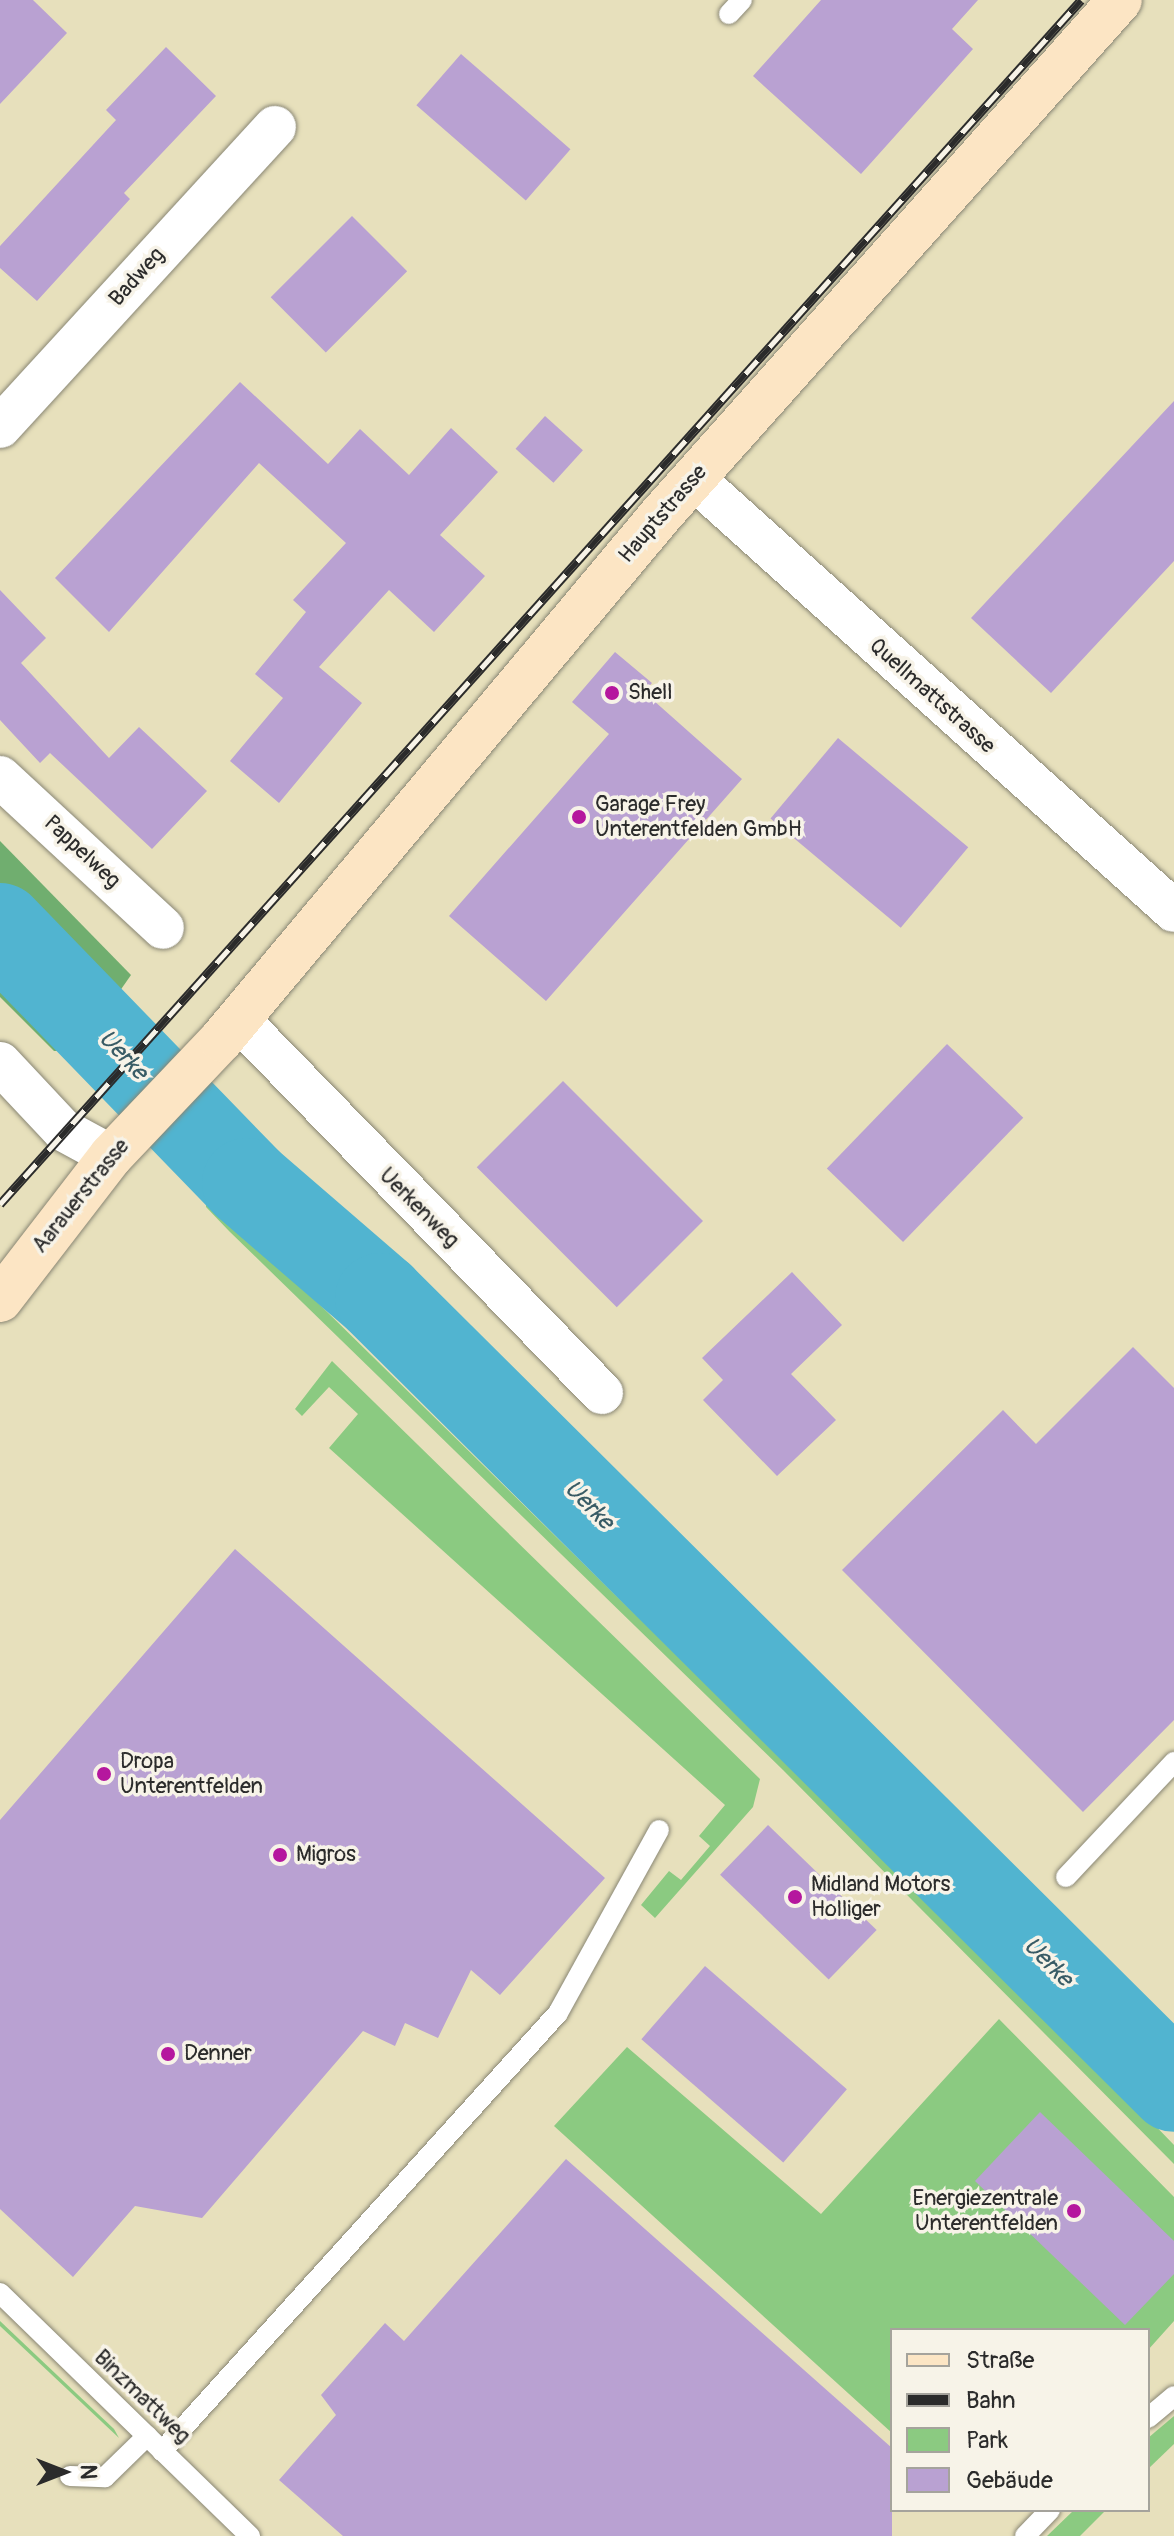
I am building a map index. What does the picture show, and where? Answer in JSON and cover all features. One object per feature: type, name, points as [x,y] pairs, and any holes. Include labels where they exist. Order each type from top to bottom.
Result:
[{"type":"main road","name":"Hauptstrasse","points":[[122,1144],[230,1030],[693,478],[1120,0]]},
{"type":"main road","name":"Aarauerstrasse","points":[[0,1300],[122,1144]]},
{"type":"street","name":"Badweg","points":[[0,427],[275,127]]},
{"type":"street","name":"Quellmattstrasse","points":[[693,478],[1174,911]]},
{"type":"street","name":"Pappelweg","points":[[0,777],[163,928]]},
{"type":"street","name":"Uerkenweg","points":[[230,1030],[602,1393]]},
{"type":"street","points":[[0,1063],[63,1130],[122,1144]]},
{"type":"lane","points":[[1066,1877],[1174,1762]]},
{"type":"lane","points":[[70,2476],[105,2477],[155,2444],[558,2013],[659,1830]]},
{"type":"lane","name":"Binzmattweg","points":[[0,2293],[250,2536]]},
{"type":"lane","points":[[1150,2416],[1174,2396]]},
{"type":"lane","points":[[1025,2536],[1048,2512]]},
{"type":"green space","points":[[0,841],[131,975],[78,1051],[54,1051],[0,997]]},
{"type":"green space","points":[[206,1193],[1145,2115],[1174,2145],[1174,2164],[783,1770],[229,1231],[206,1207]]},
{"type":"green space","points":[[332,1361],[760,1779],[753,1807],[655,1918],[641,1905],[669,1871],[681,1880],[710,1846],[699,1836],[725,1805],[329,1448],[358,1414],[329,1387],[302,1416],[295,1409]]},
{"type":"green space","points":[[999,2019],[1174,2197],[1174,2321],[1150,2348],[1150,2328],[890,2328],[890,2431],[554,2126],[627,2047],[821,2214]]},
{"type":"green space","points":[[0,2321],[114,2429],[119,2438],[0,2326]]},
{"type":"green space","points":[[1174,2416],[1174,2444],[1150,2467],[1150,2436]]},
{"type":"green space","points":[[1072,2512],[1104,2512],[1080,2536],[1047,2536]]},
{"type":"building","points":[[0,0],[33,0],[67,33],[0,104]]},
{"type":"building","points":[[821,0],[978,0],[952,29],[973,49],[861,174],[753,76]]},
{"type":"building","points":[[166,47],[216,96],[124,193],[130,199],[37,301],[0,268],[0,246],[116,120],[106,110]]},
{"type":"building","points":[[461,54],[570,149],[526,200],[416,105]]},
{"type":"building","points":[[352,216],[407,271],[326,352],[271,297]]},
{"type":"building","points":[[240,382],[328,464],[360,429],[409,475],[451,428],[498,472],[440,535],[485,576],[434,632],[389,590],[319,667],[362,703],[279,803],[230,761],[283,698],[255,674],[306,612],[293,600],[346,543],[259,463],[109,632],[55,578]]},
{"type":"building","points":[[1174,401],[1174,561],[1051,693],[971,618]]},
{"type":"building","points":[[545,416],[583,450],[553,483],[516,449]]},
{"type":"building","points":[[0,590],[46,638],[21,663],[109,758],[139,727],[207,791],[152,849],[50,753],[40,763],[0,720]]},
{"type":"building","points":[[615,652],[652,683],[644,692],[742,779],[546,1001],[449,916],[609,734],[572,702]]},
{"type":"building","points":[[838,738],[968,847],[901,928],[771,818]]},
{"type":"building","points":[[947,1044],[1023,1118],[903,1242],[827,1168]]},
{"type":"building","points":[[563,1081],[703,1221],[617,1307],[477,1167]]},
{"type":"building","points":[[792,1272],[842,1325],[791,1374],[836,1420],[777,1476],[703,1400],[723,1380],[702,1358]]},
{"type":"building","points":[[1133,1347],[1174,1388],[1174,1720],[1083,1812],[842,1570],[1003,1410],[1036,1444]]},
{"type":"building","points":[[235,1549],[605,1878],[500,1995],[471,1970],[438,2038],[405,2023],[395,2046],[363,2031],[202,2218],[135,2206],[73,2277],[0,2209],[0,1820]]},
{"type":"building","points":[[768,1825],[877,1930],[829,1980],[720,1875]]},
{"type":"building","points":[[705,1966],[847,2089],[783,2163],[641,2039]]},
{"type":"building","name":"Energiezentrale Unterentfelden","points":[[1040,2112],[1174,2241],[1174,2274],[1125,2325],[975,2181]]},
{"type":"building","points":[[566,2159],[890,2446],[892,2536],[343,2536],[279,2480],[336,2415],[321,2395],[385,2323],[404,2341]]},
{"type":"waterway","name":"Uerke","points":[[0,928],[247,1183],[380,1298],[1174,2087]]},
{"type":"railway","points":[[0,1204],[1081,0]]},
{"type":"place","name":"Shell","points":[[612,693]]},
{"type":"place","name":"Garage Frey Unterentfelden GmbH","points":[[579,817]]},
{"type":"place","name":"Dropa Unterentfelden","points":[[104,1774]]},
{"type":"place","name":"Migros","points":[[280,1855]]},
{"type":"place","name":"Midland Motors Holliger","points":[[795,1897]]},
{"type":"place","name":"Denner","points":[[168,2054]]},
{"type":"place","name":"Energiezentrale Unterentfelden","points":[[1074,2211]]}]
